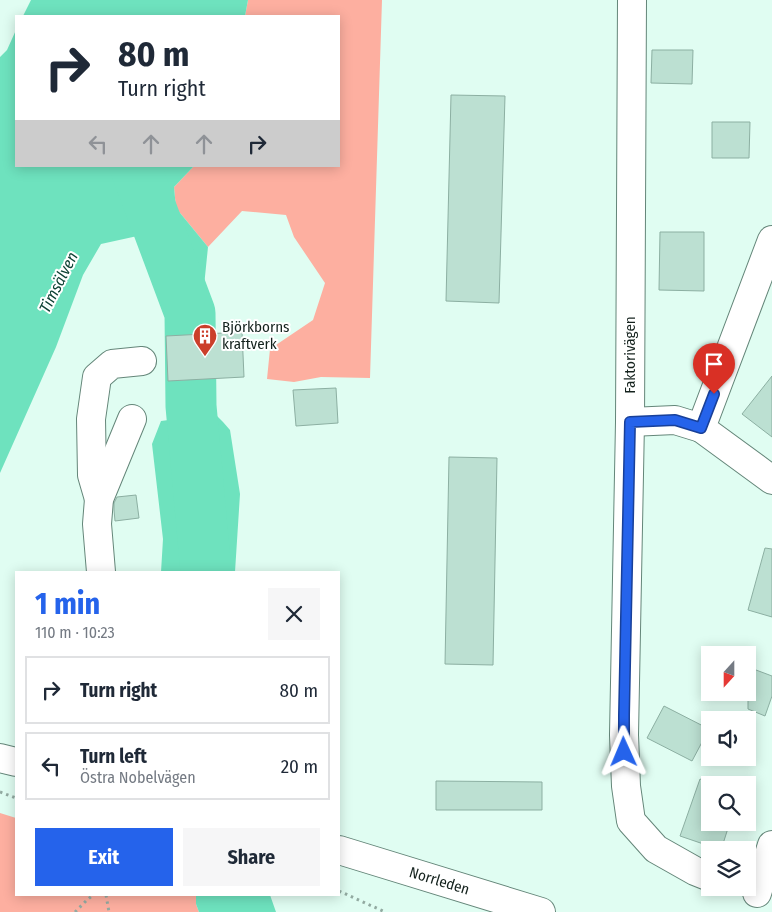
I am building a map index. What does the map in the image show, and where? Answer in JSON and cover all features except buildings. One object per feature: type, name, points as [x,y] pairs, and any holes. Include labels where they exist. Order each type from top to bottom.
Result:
[{"type":"street","name":"Faktorivägen","points":[[632,0],[630,422],[624,735],[626,786],[631,821],[656,849],[701,874]]},
{"type":"street","points":[[701,428],[772,240]]},
{"type":"street","points":[[101,571],[97,524],[98,499],[92,474],[91,419],[97,377],[112,364],[142,361]]},
{"type":"street","points":[[98,499],[132,419]]},
{"type":"street","points":[[630,422],[675,420],[701,428],[772,480]]},
{"type":"street","points":[[0,758],[15,762]]},
{"type":"street","points":[[757,892],[772,845]]},
{"type":"street","name":"Norrleden","points":[[340,850],[541,912]]},
{"type":"path","points":[[0,792],[15,798]]},
{"type":"path","points":[[340,891],[385,912]]},
{"type":"path","points":[[75,912],[92,896]]},
{"type":"path","points":[[106,896],[109,912]]},
{"type":"shaded area","points":[[248,0],[382,0],[370,378],[321,377],[294,382],[267,379],[270,349],[313,320],[325,283],[294,237],[286,215],[242,211],[208,247],[176,208],[174,187],[193,167],[340,167],[340,15],[245,15]]},
{"type":"shaded area","points":[[0,813],[15,818],[15,896],[196,896],[199,912],[0,912]]},
{"type":"water","points":[[31,0],[248,0],[245,15],[24,15]]},
{"type":"water","name":"Timsälven","points":[[15,32],[15,167],[193,167],[174,187],[176,208],[208,247],[202,306],[178,307],[165,272],[151,274],[142,235],[101,244],[83,275],[56,347],[0,473],[0,57],[7,50]]},
{"type":"water","points":[[215,414],[230,430],[240,494],[235,571],[161,571],[163,539],[152,444],[161,421]]},
{"type":"water","points":[[196,896],[270,896],[276,912],[199,912]]},
{"type":"waterway","points":[[135,167],[190,313],[191,406],[206,571]]},
{"type":"place","name":"Björkborns kraftverk","points":[[205,357]]},
{"type":"route","points":[[624,752],[630,422],[675,420],[701,428],[714,394]]}]
